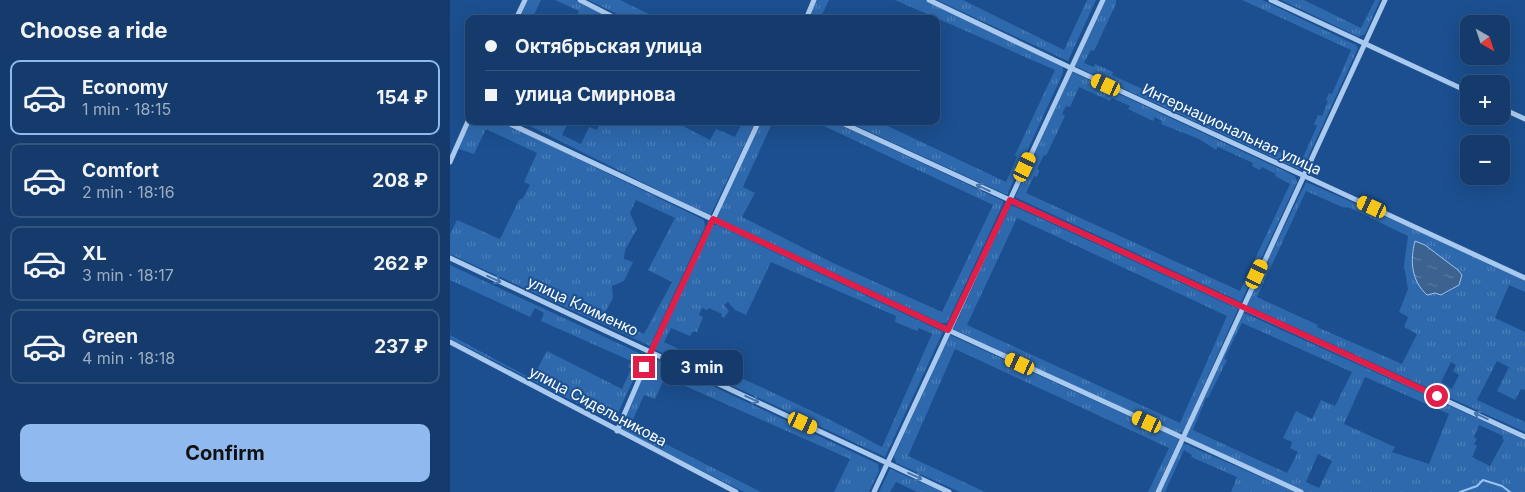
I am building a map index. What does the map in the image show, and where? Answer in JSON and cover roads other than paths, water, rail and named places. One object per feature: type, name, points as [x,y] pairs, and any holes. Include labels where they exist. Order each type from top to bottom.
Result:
[{"type":"street","points":[[518,15],[525,0]]},
{"type":"street","points":[[580,0],[609,15]]},
{"type":"street","points":[[808,15],[814,0]]},
{"type":"street","name":"Интернациональная улица","points":[[929,0],[1071,68],[1525,278]]},
{"type":"street","points":[[874,492],[1103,0]]},
{"type":"street","points":[[1271,0],[1460,88]]},
{"type":"street","points":[[1158,492],[1384,0]]},
{"type":"street","points":[[1510,112],[1525,119]]},
{"type":"street","points":[[450,162],[466,125]]},
{"type":"street","points":[[513,125],[948,330],[1301,492]]},
{"type":"street","points":[[617,430],[651,352],[757,125]]},
{"type":"street","points":[[847,125],[1525,437]]},
{"type":"street","name":"улица Клименко","points":[[450,258],[949,492]]},
{"type":"street","name":"улица Сидельникова","points":[[450,342],[736,492]]},
{"type":"water","points":[[1415,241],[1425,245],[1458,270],[1462,275],[1459,285],[1441,295],[1435,293],[1427,295],[1418,283],[1413,270]]},
{"type":"waterway","points":[[1460,492],[1477,486],[1483,480],[1502,486],[1510,492]]}]
